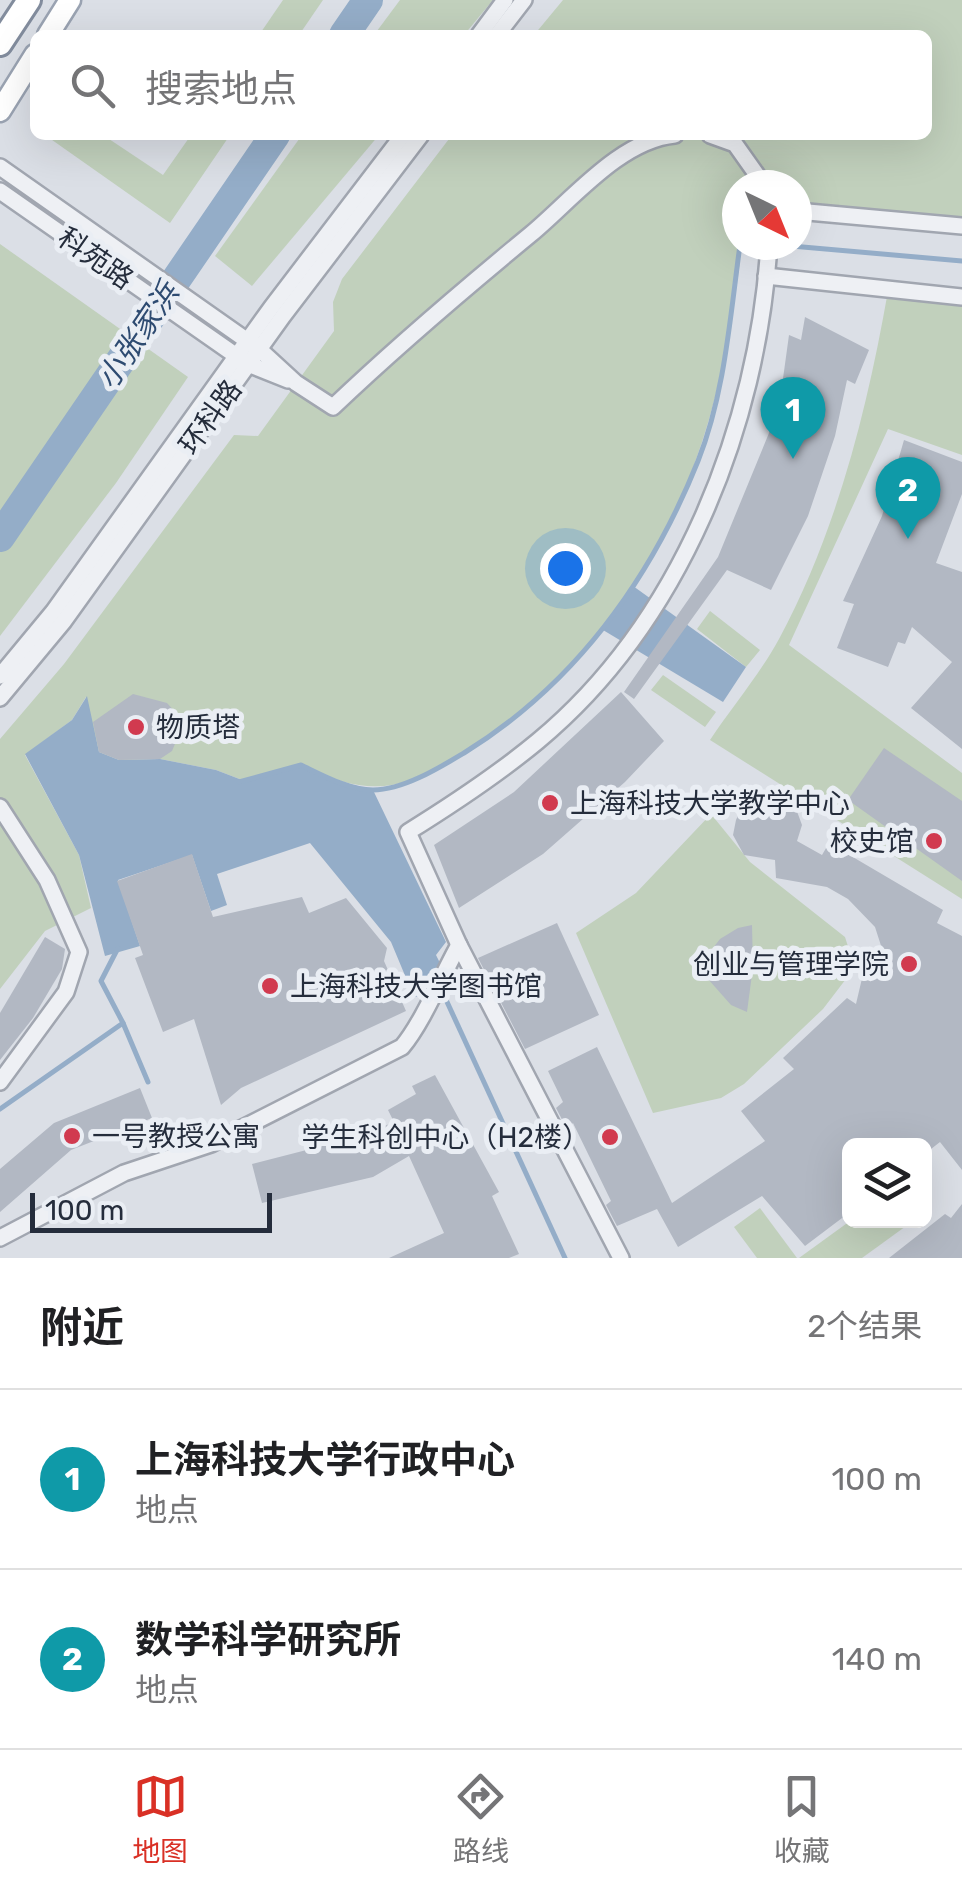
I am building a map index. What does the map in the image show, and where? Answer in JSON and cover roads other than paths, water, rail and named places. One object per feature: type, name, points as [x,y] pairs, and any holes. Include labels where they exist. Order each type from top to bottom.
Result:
[{"type":"highway","points":[[0,44],[29,0]]},
{"type":"main road","points":[[51,30],[70,0]]},
{"type":"main road","points":[[0,111],[30,63]]},
{"type":"street","points":[[483,30],[505,0]]},
{"type":"street","points":[[501,30],[524,0]]},
{"type":"street","name":"环科路","points":[[0,698],[64,621],[253,344],[399,140]]},
{"type":"street","name":"环科路","points":[[253,344],[417,140]]},
{"type":"street","name":"科苑路","points":[[0,191],[242,360],[296,383],[333,406],[420,324],[597,177],[641,145],[658,140]]},
{"type":"street","points":[[724,140],[735,144],[753,170]]},
{"type":"street","name":"科苑路","points":[[0,167],[253,344],[296,383]]},
{"type":"street","points":[[812,211],[962,226]]},
{"type":"street","points":[[621,1258],[459,945],[408,832],[472,792],[541,739],[625,647],[678,567],[717,484],[735,433],[760,334],[767,260]]},
{"type":"street","points":[[766,276],[962,297]]},
{"type":"street","name":"环科路","points":[[0,676],[53,612],[242,360]]},
{"type":"street","points":[[0,807],[47,880],[78,952],[66,992],[5,1077]]},
{"type":"street","points":[[0,1238],[124,1173],[211,1144],[402,1047],[415,1032],[427,1000],[459,945]]},
{"type":"water","points":[[633,586],[746,667],[723,702],[603,630]]},
{"type":"water","points":[[87,696],[99,752],[119,760],[160,759],[216,770],[242,780],[301,765],[330,779],[373,790],[446,942],[436,955],[441,965],[425,995],[414,997],[391,942],[310,843],[217,874],[227,905],[211,911],[192,855],[118,880],[140,946],[105,956],[79,855],[25,754],[72,720]]},
{"type":"waterway","name":"小张家浜","points":[[347,30],[368,0]]},
{"type":"waterway","name":"小张家浜","points":[[0,537],[272,140]]},
{"type":"waterway","points":[[812,248],[962,261]]},
{"type":"waterway","points":[[239,782],[301,765],[355,788],[384,789],[408,782],[454,759],[504,726],[574,662],[632,588],[657,548],[698,461],[721,382],[738,260]]},
{"type":"waterway","points":[[0,1109],[123,1023],[101,981],[118,948]]},
{"type":"waterway","points":[[442,991],[565,1258]]},
{"type":"waterway","points":[[123,1023],[148,1082]]},
{"type":"place","name":"上海科技大学行政中心","points":[[793,459]]},
{"type":"place","name":"数学科学研究所","points":[[908,539]]},
{"type":"place","name":"物质塔","points":[[136,727]]},
{"type":"place","name":"上海科技大学教学中心","points":[[550,803]]},
{"type":"place","name":"校史馆","points":[[934,841]]},
{"type":"place","name":"创业与管理学院","points":[[909,964]]},
{"type":"place","name":"上海科技大学图书馆","points":[[270,986]]},
{"type":"place","name":"一号教授公寓","points":[[72,1136]]},
{"type":"place","name":"学生科创中心（H2楼）","points":[[610,1137]]}]
